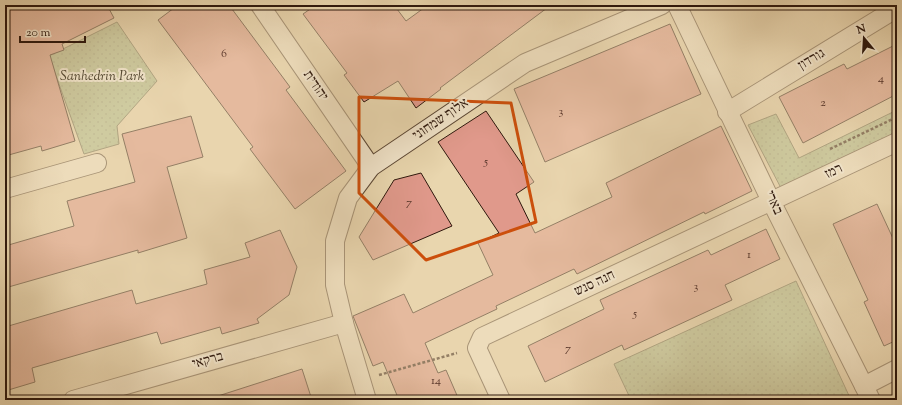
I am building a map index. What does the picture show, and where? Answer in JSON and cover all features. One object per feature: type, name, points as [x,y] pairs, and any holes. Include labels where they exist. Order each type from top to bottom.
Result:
[{"type":"street","name":"יהודית","points":[[260,5],[371,167]]},
{"type":"street","name":"אלוף שמחוני","points":[[367,400],[344,323],[335,285],[335,241],[348,198],[371,167],[525,63],[662,5]]},
{"type":"street","name":"בארי","points":[[677,5],[727,112],[763,181],[771,201],[868,393]]},
{"type":"street","name":"גורדון","points":[[727,112],[897,8]]},
{"type":"street","name":"רמז","points":[[771,201],[897,142]]},
{"type":"street","points":[[5,189],[97,163]]},
{"type":"street","name":"חנה סנש","points":[[477,348],[482,337],[771,201]]},
{"type":"street","name":"ברקאי","points":[[73,400],[344,323]]},
{"type":"street","points":[[477,348],[501,400]]},
{"type":"street","points":[[868,393],[897,369]]},
{"type":"path","points":[[361,380],[477,348]]},
{"type":"highlighted area","points":[[359,97],[511,103],[536,222],[426,260],[359,193]]},
{"type":"green space","name":"Sanhedrin Park","points":[[117,22],[157,81],[117,126],[119,144],[84,154],[49,56]]},
{"type":"green space","points":[[897,110],[897,135],[782,190],[748,125],[776,114],[799,158]]},
{"type":"green space","points":[[796,281],[851,400],[631,400],[614,364]]},
{"type":"building","points":[[5,5],[107,5],[114,18],[62,44],[64,50],[50,55],[75,141],[42,151],[41,146],[5,156]]},
{"type":"building","points":[[178,5],[229,5],[290,87],[286,90],[346,171],[295,209],[250,149],[253,147],[158,20]]},
{"type":"building","points":[[316,5],[394,5],[406,21],[428,5],[551,5],[440,88],[441,89],[416,108],[398,81],[364,102],[344,75],[347,73],[303,14]]},
{"type":"building","points":[[670,24],[701,94],[545,162],[514,89]]},
{"type":"building","points":[[897,44],[897,94],[803,143],[779,97],[844,64],[847,69]]},
{"type":"building","points":[[486,111],[534,182],[516,194],[535,233],[612,197],[606,183],[721,126],[752,191],[705,214],[704,212],[577,274],[574,269],[496,306],[497,309],[425,343],[438,373],[446,370],[459,400],[399,400],[383,362],[373,366],[353,316],[404,294],[413,313],[493,275],[478,243],[499,233],[438,142]]},
{"type":"building","points":[[191,116],[203,157],[167,167],[187,238],[138,253],[138,250],[5,288],[5,246],[74,226],[67,201],[135,182],[122,134]]},
{"type":"building","points":[[421,173],[452,226],[373,260],[359,237],[394,180]]},
{"type":"building","points":[[877,204],[897,247],[897,340],[884,346],[864,302],[868,300],[833,224]]},
{"type":"building","points":[[766,229],[780,259],[725,285],[732,300],[624,350],[622,345],[545,382],[528,346],[604,309],[600,300],[708,250],[711,255]]},
{"type":"building","points":[[280,230],[297,267],[289,295],[257,319],[259,323],[222,334],[220,327],[161,344],[157,332],[32,368],[35,382],[5,391],[5,327],[132,290],[136,304],[207,284],[204,270],[250,257],[245,243]]},
{"type":"building","points":[[302,369],[312,400],[218,400],[218,396]]}]
